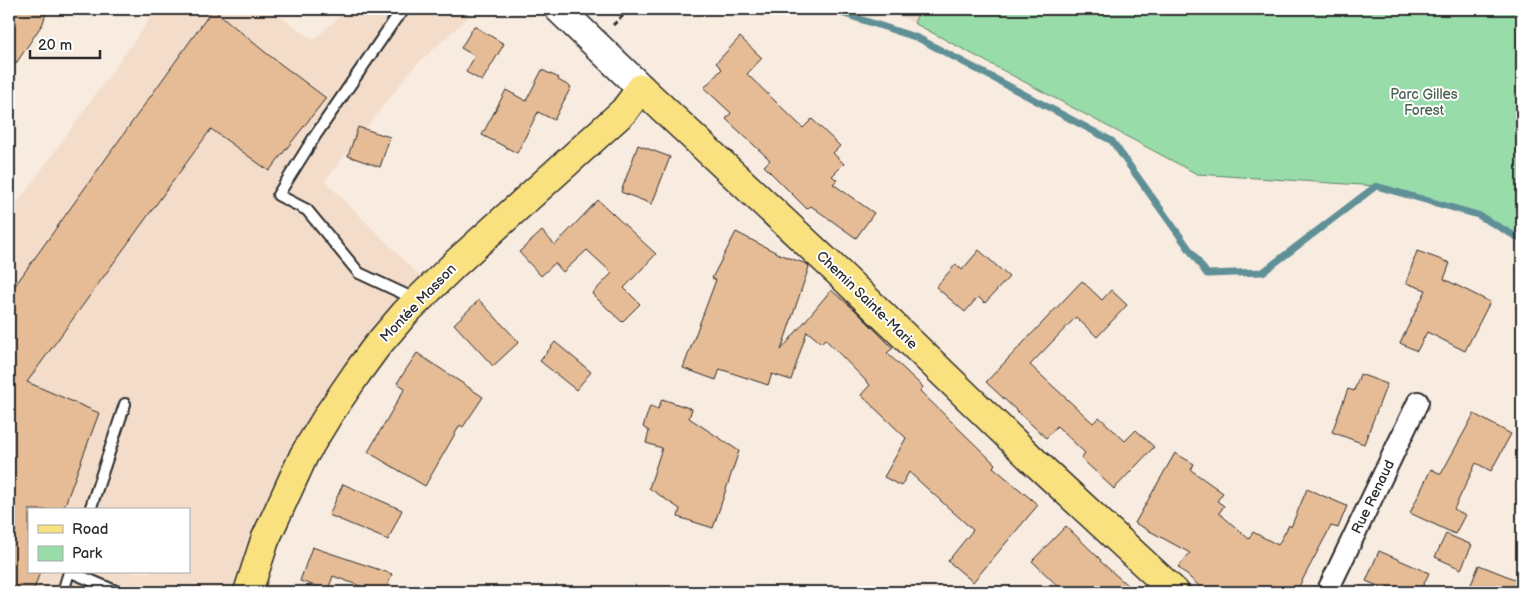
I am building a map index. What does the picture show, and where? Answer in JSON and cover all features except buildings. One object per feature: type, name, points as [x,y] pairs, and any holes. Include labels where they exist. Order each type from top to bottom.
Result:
[{"type":"main road","name":"Montée Masson","points":[[248,592],[265,540],[304,455],[328,414],[386,335],[418,300],[479,241],[624,111],[641,88]]},
{"type":"main road","name":"Chemin Sainte-Marie","points":[[641,88],[839,273],[1174,592]]},
{"type":"street","name":"Chemin Sainte-Marie","points":[[558,9],[641,88]]},
{"type":"street","name":"Rue Renaud","points":[[1327,592],[1418,402]]},
{"type":"lane","points":[[405,9],[396,18],[320,128],[278,195],[307,210],[359,273],[418,300]]},
{"type":"lane","points":[[91,508],[125,404]]},
{"type":"lane","points":[[63,592],[69,574]]},
{"type":"lane","points":[[75,574],[118,592]]},
{"type":"shaded area","points":[[157,9],[268,9],[314,40],[347,9],[477,9],[412,69],[325,181],[429,285],[366,353],[255,592],[9,592],[9,215]]},
{"type":"shaded area","points":[[885,9],[920,9],[914,23]]},
{"type":"green space","name":"Parc Gilles Forest","points":[[920,9],[1522,9],[1522,240],[1478,215],[1376,186],[1197,174],[914,23]]},
{"type":"waterway","points":[[829,9],[918,38],[1112,141],[1207,274],[1263,272],[1376,186],[1478,215],[1522,240]]}]
